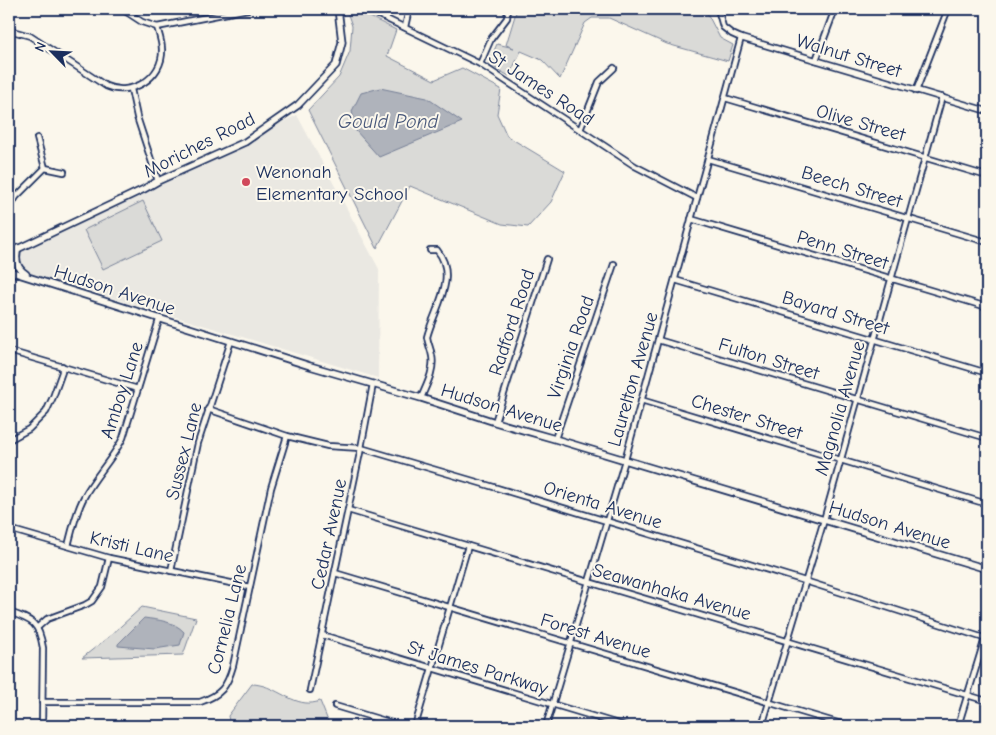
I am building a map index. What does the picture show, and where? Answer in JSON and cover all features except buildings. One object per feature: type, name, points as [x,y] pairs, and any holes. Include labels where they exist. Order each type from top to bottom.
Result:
[{"type":"street","points":[[122,9],[142,22],[157,27],[234,10],[248,9]]},
{"type":"street","name":"Moriches Road","points":[[9,253],[158,181],[245,142],[298,105],[336,65],[342,42],[338,9]]},
{"type":"street","name":"St James Road","points":[[366,9],[480,64],[635,166],[697,198]]},
{"type":"street","points":[[405,28],[409,9]]},
{"type":"street","points":[[480,64],[491,39],[507,18],[508,9]]},
{"type":"street","name":"Walnut Street","points":[[718,9],[723,27],[741,38],[987,112]]},
{"type":"street","points":[[816,60],[835,9]]},
{"type":"street","points":[[916,91],[948,9]]},
{"type":"street","points":[[9,30],[30,36],[106,86],[120,90],[131,89],[144,83],[159,64],[162,52],[157,27]]},
{"type":"street","name":"Laurelton Avenue","points":[[546,726],[625,460],[741,38]]},
{"type":"street","points":[[580,130],[600,82],[614,68]]},
{"type":"street","points":[[131,89],[140,126],[158,181]]},
{"type":"street","name":"Magnolia Avenue","points":[[762,726],[824,520],[942,97]]},
{"type":"street","name":"Olive Street","points":[[725,98],[987,176]]},
{"type":"street","points":[[37,138],[45,168]]},
{"type":"street","name":"Beech Street","points":[[708,159],[987,242]]},
{"type":"street","points":[[45,168],[64,172]]},
{"type":"street","points":[[9,209],[16,197],[45,168]]},
{"type":"street","name":"Penn Street","points":[[691,219],[987,307]]},
{"type":"street","points":[[18,248],[16,258],[20,271],[36,280]]},
{"type":"street","points":[[421,398],[432,369],[432,358],[427,337],[447,275],[443,257],[438,250],[430,250]]},
{"type":"street","name":"Radford Road","points":[[495,422],[547,259]]},
{"type":"street","name":"Virginia Road","points":[[555,439],[614,264]]},
{"type":"street","name":"Hudson Avenue","points":[[9,271],[160,320],[495,422],[987,568]]},
{"type":"street","name":"Bayard Street","points":[[675,280],[987,373]]},
{"type":"street","name":"Amboy Lane","points":[[68,546],[84,497],[98,475],[115,454],[123,438],[160,320]]},
{"type":"street","name":"Fulton Street","points":[[658,340],[987,438]]},
{"type":"street","name":"Sussex Lane","points":[[171,571],[198,443],[231,341]]},
{"type":"street","points":[[9,350],[138,389]]},
{"type":"street","points":[[9,440],[29,429],[46,412],[62,372],[62,366]]},
{"type":"street","name":"Cedar Avenue","points":[[310,690],[373,384]]},
{"type":"street","name":"Chester Street","points":[[641,400],[987,504]]},
{"type":"street","name":"Orienta Avenue","points":[[208,409],[287,436],[328,446],[361,448],[805,581],[986,639]]},
{"type":"street","name":"Cornelia Lane","points":[[42,702],[200,702],[212,698],[221,692],[229,680],[271,488],[287,436]]},
{"type":"street","name":"Seawanhaka Avenue","points":[[348,510],[987,701]]},
{"type":"street","name":"Kristi Lane","points":[[9,529],[109,558],[250,587]]},
{"type":"street","points":[[415,726],[468,546]]},
{"type":"street","points":[[38,627],[47,619],[85,606],[92,601],[102,587],[109,558]]},
{"type":"street","name":"Forest Avenue","points":[[335,573],[848,726]]},
{"type":"street","points":[[9,612],[24,617],[38,627],[44,648],[42,726]]},
{"type":"street","points":[[958,726],[987,632]]},
{"type":"street","name":"St James Parkway","points":[[322,635],[625,726]]},
{"type":"street","points":[[335,706],[402,726]]},
{"type":"shaded area","points":[[346,9],[354,9],[396,30],[387,56],[434,80],[462,68],[501,89],[497,114],[507,136],[565,171],[551,202],[528,227],[502,224],[410,186],[377,248],[308,110],[339,77],[350,51],[352,26]]},
{"type":"shaded area","points":[[517,9],[705,9],[720,38],[733,45],[728,61],[667,44],[609,18],[592,18],[585,23],[560,79],[542,60],[521,51],[509,76],[488,64],[497,44],[514,48],[506,45]]},
{"type":"shaded area","name":"Wenonah Elementary School","points":[[297,115],[379,269],[378,378],[27,272],[19,265],[18,256],[25,249]]},
{"type":"shaded area","points":[[143,201],[162,241],[103,269],[84,230]]},
{"type":"shaded area","points":[[142,607],[196,618],[183,655],[82,658],[111,635]]},
{"type":"shaded area","points":[[252,684],[264,686],[291,699],[305,703],[320,701],[330,726],[230,726],[228,716]]},
{"type":"water","name":"Gould Pond","points":[[380,88],[427,98],[462,122],[379,157],[356,131],[352,111],[361,93]]},
{"type":"water","points":[[144,618],[166,622],[180,628],[184,632],[180,645],[155,649],[118,646]]},
{"type":"place","name":"Wenonah Elementary School","points":[[246,182]]}]
